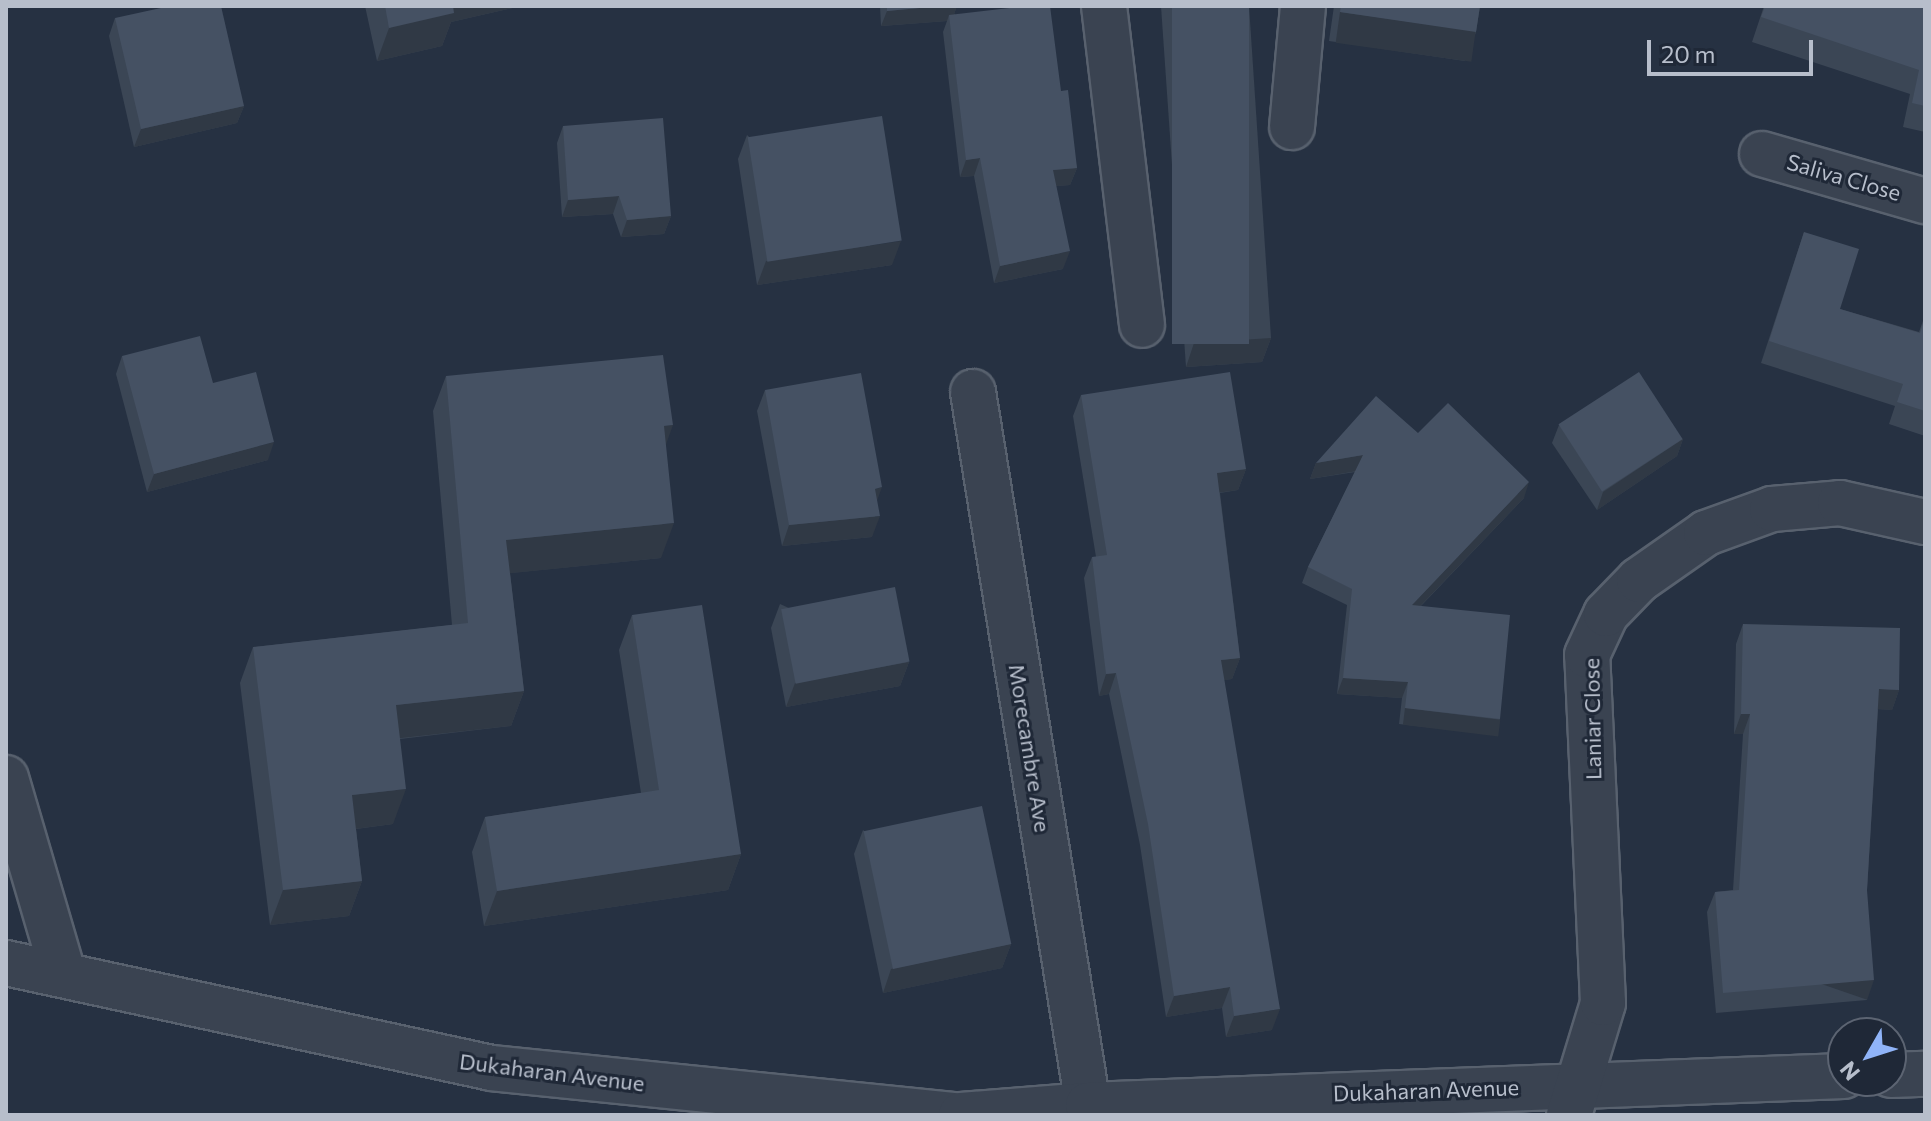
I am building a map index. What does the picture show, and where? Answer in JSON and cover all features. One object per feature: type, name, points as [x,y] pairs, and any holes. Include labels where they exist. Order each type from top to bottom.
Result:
[{"type":"street","points":[[1104,6],[1142,325]]},
{"type":"street","points":[[1292,127],[1303,6]]},
{"type":"street","name":"Saliva Close","points":[[1762,154],[1925,201]]},
{"type":"street","name":"Morecambre Ave","points":[[973,392],[1088,1105]]},
{"type":"street","name":"Laniar Close","points":[[1576,1099],[1603,1003],[1587,655],[1606,614],[1639,580],[1706,533],[1772,509],[1840,503],[1925,522]]},
{"type":"street","points":[[6,778],[63,973]]},
{"type":"street","name":"Dukaharan Avenue","points":[[6,963],[491,1068],[953,1115]]},
{"type":"street","name":"Dukaharan Avenue","points":[[961,1115],[1088,1105],[1576,1099],[1827,1077]]},
{"type":"building","points":[[170,6],[221,6],[244,106],[141,129],[115,18]]},
{"type":"building","points":[[385,6],[453,6],[454,13],[389,28]]},
{"type":"building","points":[[887,6],[941,6],[887,11]]},
{"type":"building","points":[[1050,6],[1061,91],[1068,90],[1077,168],[1053,170],[1070,251],[1000,266],[980,158],[966,160],[949,15]]},
{"type":"building","points":[[1172,6],[1249,6],[1249,344],[1172,344]]},
{"type":"building","points":[[1341,6],[1480,6],[1476,32],[1340,12]]},
{"type":"building","points":[[1765,6],[1925,6],[1925,106],[1912,103],[1919,70],[1761,17]]},
{"type":"building","points":[[882,116],[902,240],[767,262],[748,137]]},
{"type":"building","points":[[663,118],[671,216],[627,220],[619,196],[568,200],[563,126]]},
{"type":"building","points":[[1804,232],[1859,249],[1840,309],[1920,333],[1925,317],[1925,411],[1897,402],[1903,384],[1769,341]]},
{"type":"building","points":[[200,336],[213,383],[256,372],[274,442],[154,474],[122,356]]},
{"type":"building","points":[[663,355],[673,425],[664,426],[674,523],[506,540],[524,691],[396,705],[406,789],[352,795],[362,881],[283,890],[253,647],[468,623],[446,376]]},
{"type":"building","points":[[1230,372],[1246,469],[1217,473],[1240,658],[1221,660],[1280,1009],[1234,1016],[1230,987],[1174,996],[1148,824],[1116,673],[1106,674],[1092,557],[1107,555],[1081,395]]},
{"type":"building","points":[[1639,372],[1683,439],[1602,491],[1558,424]]},
{"type":"building","points":[[861,373],[882,487],[875,489],[880,516],[789,525],[765,390]]},
{"type":"building","points":[[1376,396],[1418,433],[1448,403],[1529,482],[1412,605],[1510,615],[1500,719],[1405,708],[1408,682],[1343,678],[1352,589],[1308,567],[1363,455],[1316,463]]},
{"type":"building","points":[[895,587],[910,662],[796,684],[781,609]]},
{"type":"building","points":[[702,605],[741,854],[497,891],[485,817],[659,790],[632,615]]},
{"type":"building","points":[[1743,624],[1900,628],[1899,690],[1879,689],[1867,890],[1874,980],[1723,993],[1715,892],[1739,890],[1750,714],[1741,714]]},
{"type":"building","points":[[982,806],[1011,944],[893,969],[864,831]]}]
